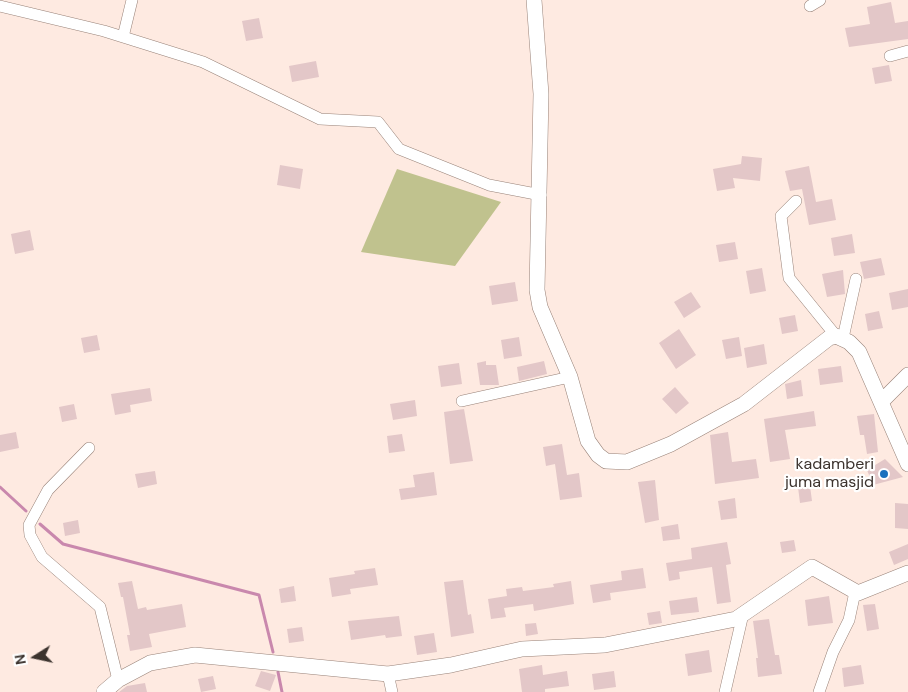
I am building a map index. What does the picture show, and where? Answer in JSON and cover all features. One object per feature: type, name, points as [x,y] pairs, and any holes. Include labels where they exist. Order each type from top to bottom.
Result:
[{"type":"street","points":[[123,37],[132,0]]},
{"type":"street","points":[[534,0],[542,94],[541,195],[537,257],[539,298],[551,335],[570,377],[588,441],[598,455],[606,460],[627,462],[671,444],[737,408],[829,338],[839,337]]},
{"type":"street","points":[[0,6],[123,37],[203,62],[320,119],[378,122],[399,149],[489,185],[541,195]]},
{"type":"street","points":[[890,56],[908,51]]},
{"type":"street","points":[[796,201],[782,216],[789,278],[839,337],[860,352],[882,401],[894,437],[908,464]]},
{"type":"street","points":[[839,337],[856,278]]},
{"type":"street","points":[[882,401],[908,375]]},
{"type":"street","points":[[462,401],[570,377]]},
{"type":"street","points":[[89,448],[48,490],[29,525],[30,536],[42,557],[100,606],[118,680]]},
{"type":"street","points":[[104,692],[118,680],[150,663],[195,655],[388,674],[451,665],[522,650],[605,645],[736,618],[812,567],[858,593],[908,573]]},
{"type":"street","points":[[819,692],[833,652],[849,620],[855,592]]},
{"type":"street","points":[[725,692],[743,614]]},
{"type":"street","points":[[388,674],[392,692]]},
{"type":"green space","points":[[397,169],[501,202],[455,266],[361,252]]},
{"type":"building","points":[[891,2],[895,23],[908,21],[908,39],[849,47],[845,28],[870,24],[867,7]]},
{"type":"building","points":[[259,18],[263,38],[246,41],[242,21]]},
{"type":"building","points":[[316,61],[319,77],[292,82],[289,66]]},
{"type":"building","points":[[889,65],[892,81],[875,84],[872,68]]},
{"type":"building","points":[[742,156],[762,158],[760,181],[733,178],[735,188],[717,191],[713,169],[741,164]]},
{"type":"building","points":[[280,165],[303,169],[300,189],[277,185]]},
{"type":"building","points":[[809,166],[816,202],[832,199],[836,220],[809,225],[802,189],[790,191],[785,171]]},
{"type":"building","points":[[30,230],[34,250],[15,254],[11,234]]},
{"type":"building","points":[[852,234],[855,253],[834,256],[831,238]]},
{"type":"building","points":[[735,242],[738,259],[719,262],[716,245]]},
{"type":"building","points":[[881,258],[885,275],[864,279],[860,262]]},
{"type":"building","points":[[762,268],[766,291],[750,294],[746,271]]},
{"type":"building","points":[[843,270],[845,294],[827,297],[822,274]]},
{"type":"building","points":[[515,282],[518,301],[492,305],[489,286]]},
{"type":"building","points":[[908,289],[908,307],[892,310],[889,293]]},
{"type":"building","points":[[691,292],[701,307],[684,318],[674,302]]},
{"type":"building","points":[[879,311],[883,328],[868,331],[865,314]]},
{"type":"building","points":[[795,315],[798,331],[782,334],[779,318]]},
{"type":"building","points":[[679,329],[696,355],[676,369],[659,343]]},
{"type":"building","points":[[97,335],[100,350],[84,353],[81,338]]},
{"type":"building","points":[[519,337],[522,356],[504,359],[501,340]]},
{"type":"building","points":[[739,337],[742,356],[726,359],[722,340]]},
{"type":"building","points":[[764,344],[767,364],[747,368],[744,348]]},
{"type":"building","points":[[486,361],[486,365],[496,365],[499,385],[480,385],[477,363]]},
{"type":"building","points":[[544,361],[547,374],[519,381],[517,367]]},
{"type":"building","points":[[459,363],[462,384],[441,387],[438,366]]},
{"type":"building","points":[[841,366],[843,382],[820,385],[818,369]]},
{"type":"building","points":[[801,380],[803,396],[787,399],[785,384]]},
{"type":"building","points":[[675,387],[689,403],[676,414],[662,399]]},
{"type":"building","points":[[150,388],[152,401],[130,405],[131,412],[115,415],[111,394]]},
{"type":"building","points":[[415,400],[417,416],[393,420],[390,404]]},
{"type":"building","points":[[74,404],[77,419],[62,422],[59,407]]},
{"type":"building","points":[[464,409],[473,461],[450,464],[444,412]]},
{"type":"building","points":[[814,411],[816,426],[785,430],[790,459],[770,462],[764,419]]},
{"type":"building","points":[[874,414],[878,452],[867,454],[864,435],[860,435],[857,416]]},
{"type":"building","points":[[16,432],[19,448],[0,452],[0,435]]},
{"type":"building","points":[[728,432],[732,462],[756,459],[759,478],[715,484],[710,435]]},
{"type":"building","points":[[402,434],[405,451],[389,453],[387,436]]},
{"type":"building","points":[[562,444],[567,475],[579,473],[582,497],[560,500],[555,464],[546,466],[543,447]]},
{"type":"building","name":"kadamberi juma masjid","points":[[885,459],[903,477],[873,485],[867,470]]},
{"type":"building","points":[[155,471],[157,484],[138,488],[135,474]]},
{"type":"building","points":[[434,472],[437,495],[401,500],[399,489],[415,487],[413,475]]},
{"type":"building","points":[[655,480],[659,520],[645,523],[638,482]]},
{"type":"building","points":[[810,486],[812,501],[800,503],[798,487]]},
{"type":"building","points":[[735,498],[737,518],[721,520],[718,501]]},
{"type":"building","points":[[895,503],[908,504],[908,529],[895,528]]},
{"type":"building","points":[[78,520],[80,533],[65,536],[63,523]]},
{"type":"building","points":[[678,524],[680,539],[663,541],[661,527]]},
{"type":"building","points":[[794,540],[796,551],[782,553],[780,542]]},
{"type":"building","points":[[727,542],[731,564],[726,565],[731,602],[717,604],[712,567],[679,572],[680,579],[669,581],[666,563],[692,559],[691,548]]},
{"type":"building","points":[[908,544],[908,559],[894,565],[889,552]]},
{"type":"building","points":[[375,568],[378,585],[350,589],[351,594],[332,597],[329,578],[355,574],[354,571]]},
{"type":"building","points":[[643,568],[646,588],[610,593],[611,600],[593,603],[590,585],[622,580],[621,571]]},
{"type":"building","points":[[463,580],[468,615],[471,614],[474,633],[451,637],[444,582]]},
{"type":"building","points":[[132,581],[138,609],[146,607],[147,610],[182,604],[186,627],[149,634],[152,647],[130,651],[127,635],[130,635],[123,597],[121,597],[118,583]]},
{"type":"building","points":[[571,581],[574,604],[534,611],[533,604],[504,608],[506,617],[491,619],[488,599],[507,596],[506,589],[522,587],[523,591],[554,587],[553,584]]},
{"type":"building","points":[[294,586],[296,601],[281,603],[279,589]]},
{"type":"building","points":[[829,596],[833,623],[808,626],[805,600]]},
{"type":"building","points":[[697,597],[699,612],[671,615],[669,601]]},
{"type":"building","points":[[875,604],[879,629],[867,631],[863,605]]},
{"type":"building","points":[[660,611],[662,623],[649,625],[647,613]]},
{"type":"building","points":[[399,616],[402,636],[386,638],[385,635],[351,640],[348,621]]},
{"type":"building","points":[[769,619],[775,655],[779,655],[782,674],[758,677],[756,658],[758,658],[753,621]]},
{"type":"building","points":[[536,623],[538,634],[526,636],[525,624]]},
{"type":"building","points":[[302,627],[304,641],[289,643],[287,629]]},
{"type":"building","points":[[434,633],[437,652],[417,655],[414,636]]},
{"type":"building","points":[[709,650],[712,672],[688,676],[685,654]]},
{"type":"building","points":[[542,665],[543,675],[567,671],[569,686],[545,689],[545,692],[522,692],[519,669]]},
{"type":"building","points":[[861,665],[864,684],[844,687],[842,668]]},
{"type":"building","points":[[261,671],[276,675],[270,691],[255,686]]},
{"type":"building","points":[[614,671],[616,687],[594,690],[592,674]]},
{"type":"building","points":[[213,676],[216,689],[201,692],[198,679]]},
{"type":"building","points":[[145,683],[147,692],[119,692],[127,686]]},
{"type":"waterway","points":[[0,487],[26,511]]},
{"type":"waterway","points":[[40,524],[63,544],[259,595],[273,652]]},
{"type":"waterway","points":[[278,672],[282,692]]},
{"type":"place","name":"kadamberi juma masjid","points":[[884,474]]}]
